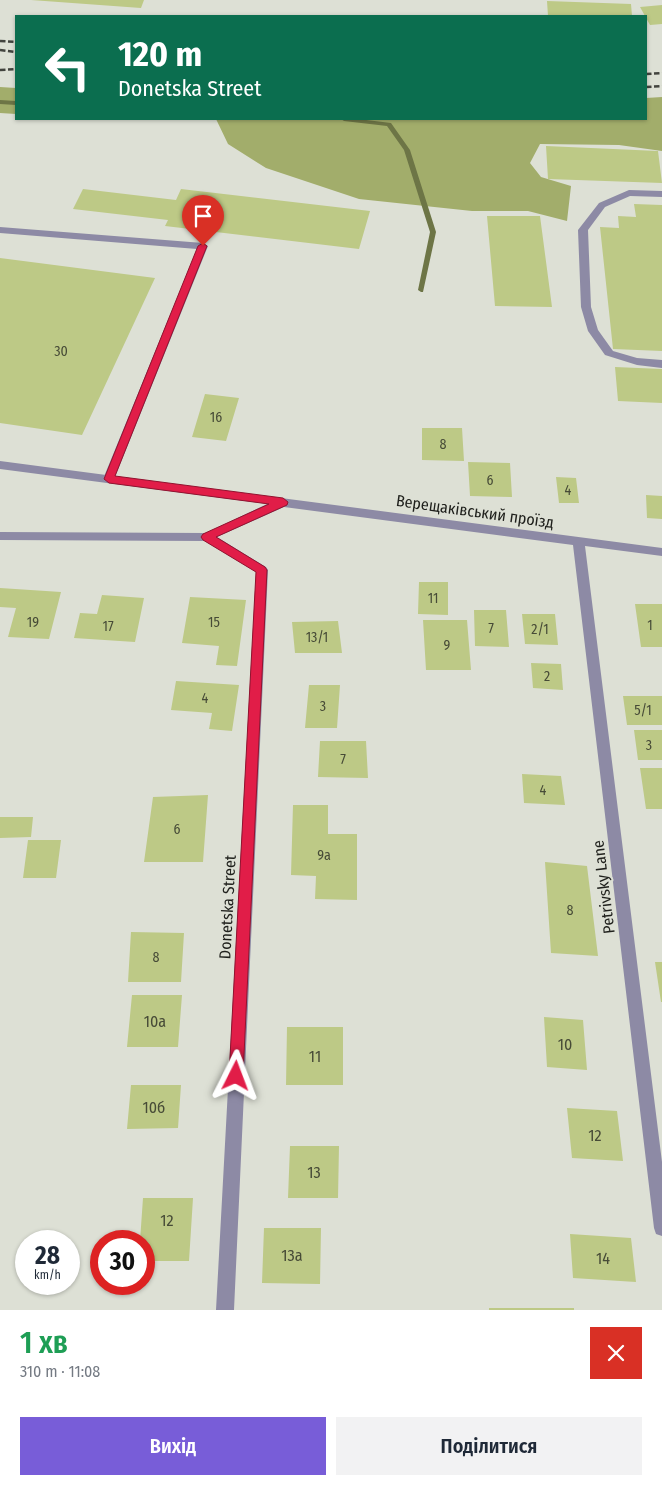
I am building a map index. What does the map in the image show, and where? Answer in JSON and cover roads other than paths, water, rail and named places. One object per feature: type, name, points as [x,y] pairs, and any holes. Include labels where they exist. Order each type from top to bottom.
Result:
[{"type":"street","points":[[662,194],[629,194],[602,205],[583,230],[586,307],[593,331],[609,353],[637,362],[662,364]]},
{"type":"street","points":[[0,230],[203,246],[109,479]]},
{"type":"street","name":"Верещаківський проїзд","points":[[0,465],[662,552]]},
{"type":"street","points":[[0,536],[206,537],[283,502]]},
{"type":"street","name":"Donetska Street","points":[[206,537],[262,570],[225,1310]]},
{"type":"street","name":"Petrivsky Lane","points":[[578,541],[662,1228]]},
{"type":"waterway","points":[[0,102],[15,103]]},
{"type":"waterway","points":[[353,120],[389,124],[407,150],[433,232],[421,290]]},
{"type":"railway","points":[[0,41],[15,42]]},
{"type":"railway","points":[[0,50],[15,52]]},
{"type":"railway","points":[[0,70],[15,69]]},
{"type":"railway","points":[[647,74],[662,73]]},
{"type":"railway","points":[[647,87],[662,86]]}]
